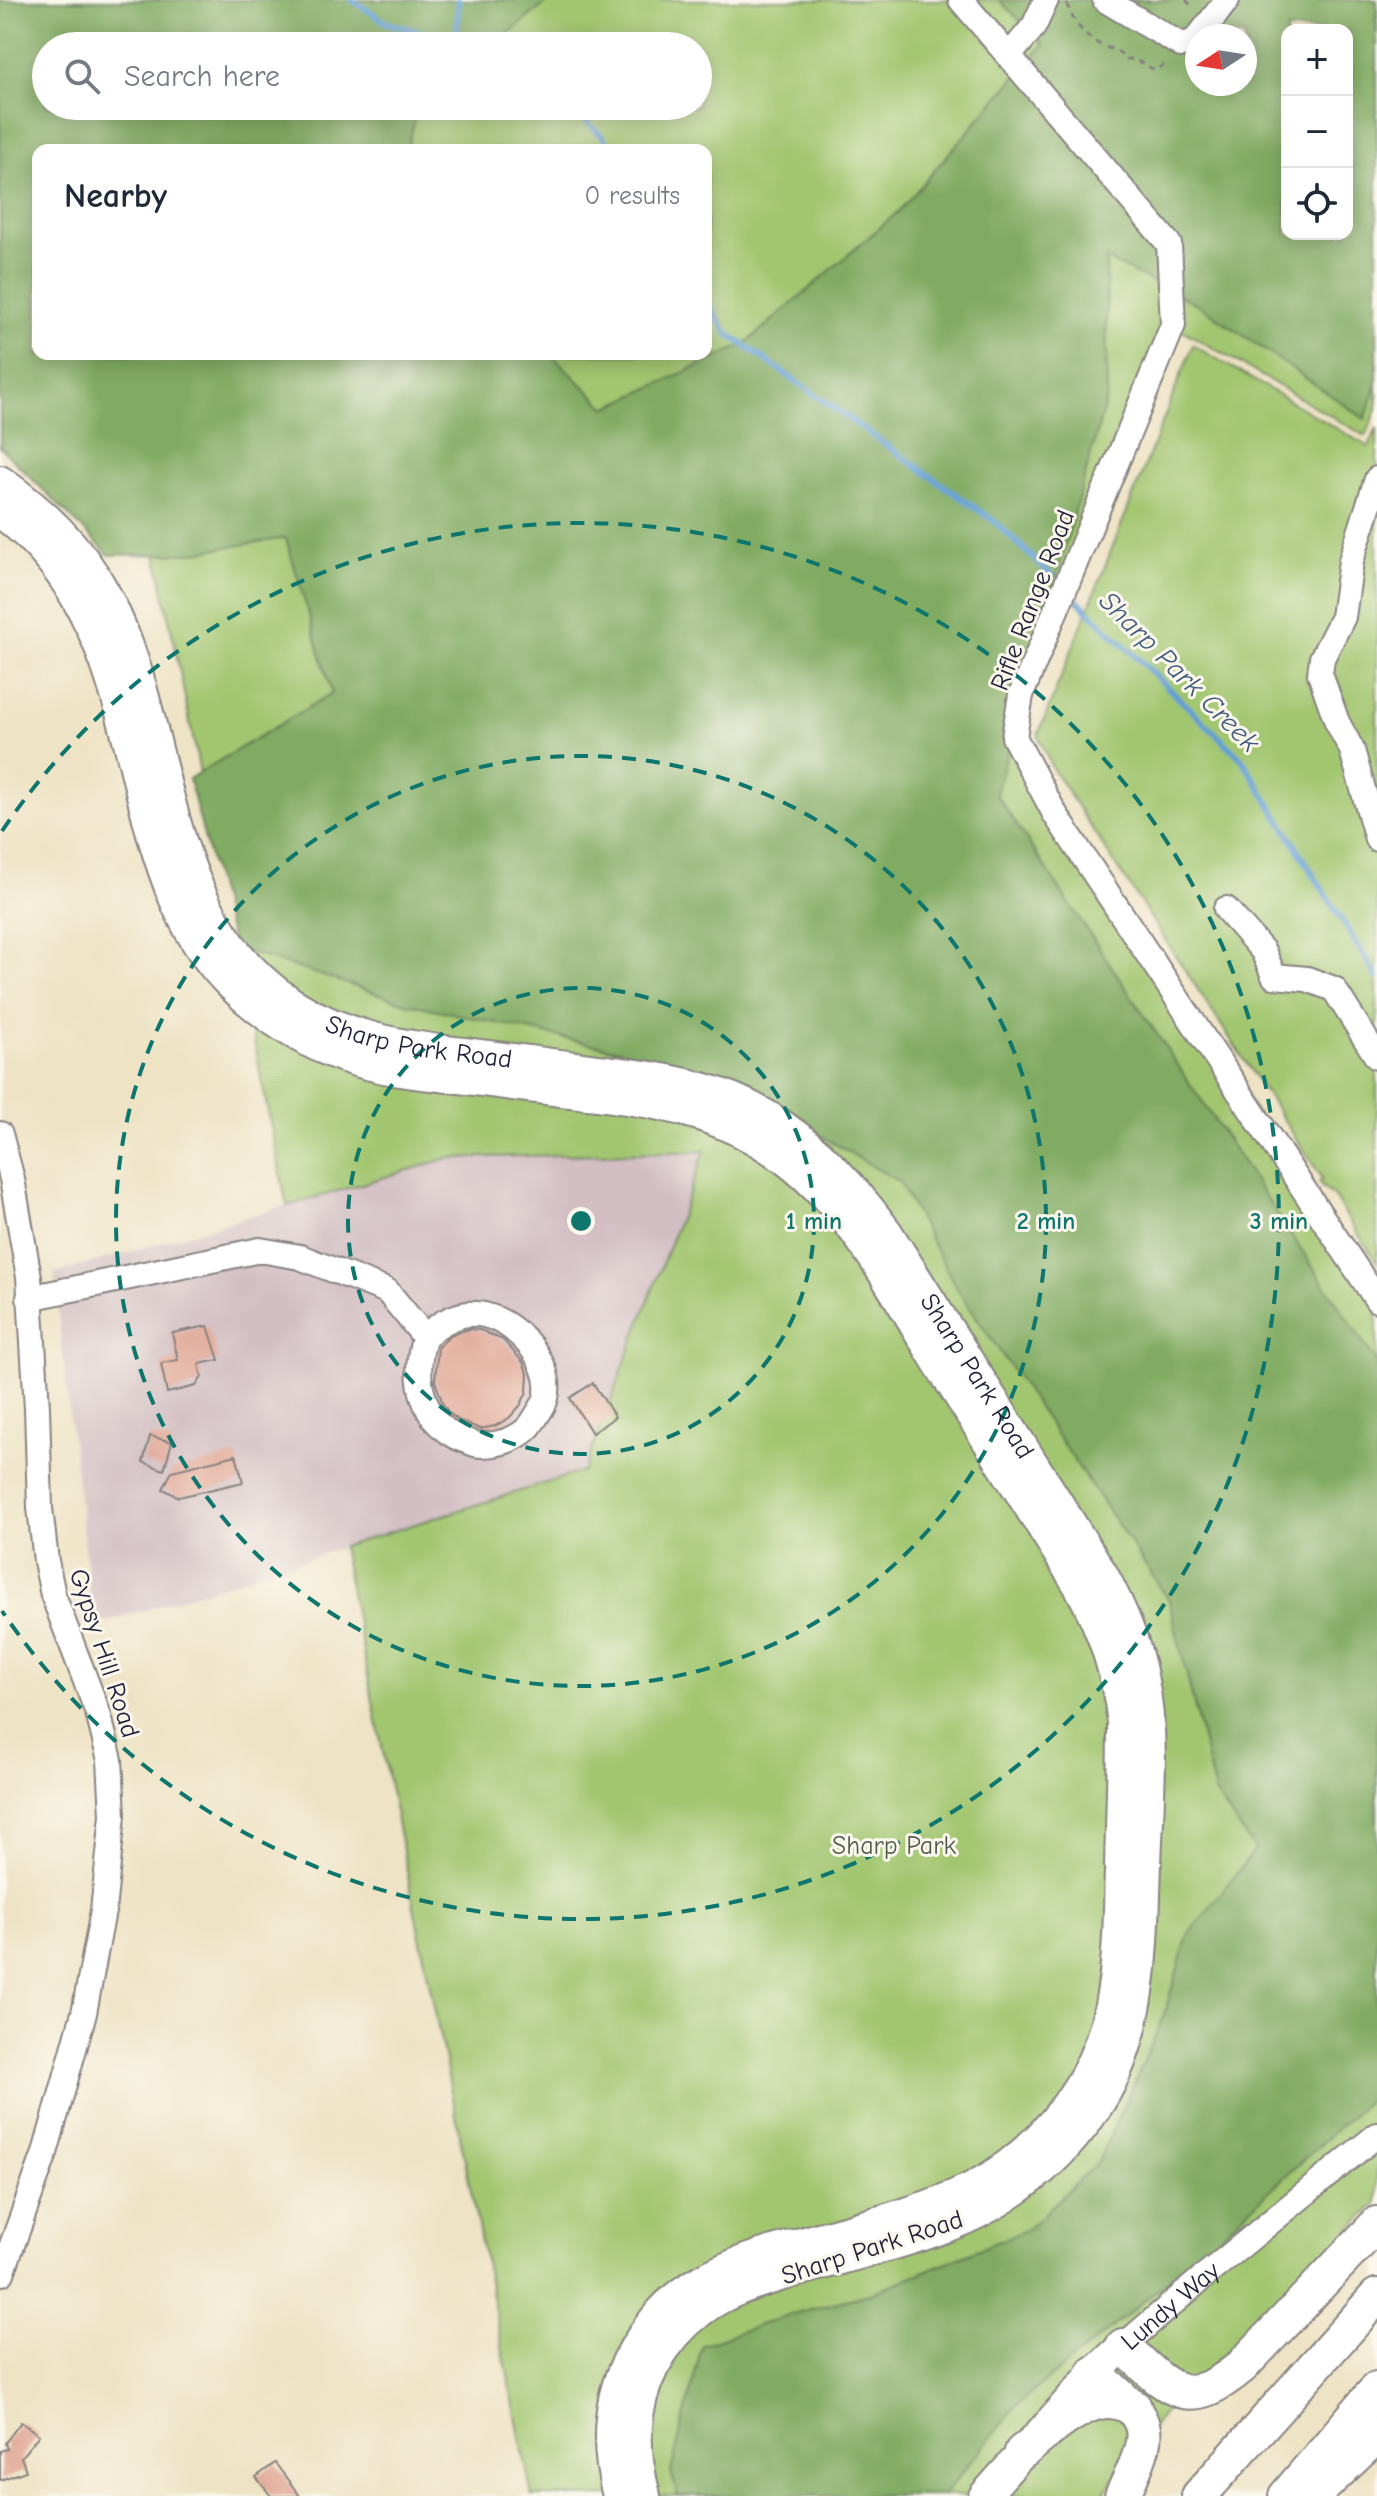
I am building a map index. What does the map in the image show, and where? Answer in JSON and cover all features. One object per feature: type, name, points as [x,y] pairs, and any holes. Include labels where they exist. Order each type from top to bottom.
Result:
[{"type":"highway","points":[[1123,2346],[1163,2382],[1176,2389],[1190,2393],[1207,2391],[1223,2383],[1241,2367],[1377,2224]]},
{"type":"highway","points":[[1199,2496],[1377,2296]]},
{"type":"highway","points":[[1094,2373],[1134,2407],[1142,2421],[1144,2437],[1141,2456],[1122,2496]]},
{"type":"highway","points":[[1286,2496],[1377,2389]]},
{"type":"highway","points":[[1022,2452],[1066,2418],[1090,2405],[1108,2401],[1134,2407]]},
{"type":"highway","points":[[1313,2496],[1377,2435]]},
{"type":"main road","name":"Sharp Park Road","points":[[0,481],[63,532],[105,593],[134,666],[192,874],[223,935],[243,960],[292,1002],[352,1033],[420,1048],[662,1077],[735,1099],[773,1119],[806,1143],[845,1179],[887,1232],[1102,1573],[1134,1642],[1144,1683],[1148,1734],[1143,1952],[1131,2032],[1102,2099],[1079,2132],[1054,2158],[1025,2184],[987,2208],[933,2231],[753,2284],[726,2295],[691,2319],[662,2352],[648,2379],[638,2409],[635,2439],[638,2470],[645,2496]]},
{"type":"main road","name":"Sharp Park Road","points":[[0,512],[44,550],[65,576],[98,638],[168,883],[202,949],[224,978],[278,1024],[344,1057],[417,1073],[658,1103],[725,1123],[759,1141],[790,1163],[827,1197],[866,1247],[1079,1586],[1097,1618],[1109,1650],[1123,1723],[1118,1950],[1106,2025],[1080,2086],[1037,2140],[1009,2163],[965,2190],[924,2207],[744,2260],[687,2288],[662,2310],[640,2337],[624,2369],[613,2403],[609,2439],[618,2496]]},
{"type":"main road","name":"Lundy Way","points":[[984,2496],[1094,2373],[1123,2346]]},
{"type":"street","name":"Rifle Range Road","points":[[961,0],[1169,244],[1173,325],[1021,695],[1014,737],[1055,814],[1377,1300]]},
{"type":"street","points":[[1009,56],[1034,26],[1046,0]]},
{"type":"street","points":[[1105,0],[1181,45],[1185,44]]},
{"type":"street","points":[[1208,24],[1227,0]]},
{"type":"street","points":[[1377,479],[1351,561],[1343,617],[1322,658],[1320,674],[1337,722],[1352,750],[1377,839]]},
{"type":"street","points":[[1226,909],[1263,951],[1274,976],[1307,979],[1334,989],[1377,1057]]},
{"type":"street","name":"Gypsy Hill Road","points":[[0,1134],[29,1277],[40,1508],[46,1561],[53,1595],[98,1713],[110,1760],[113,1815],[103,1911],[84,2013],[45,2153],[2,2273]]},
{"type":"street","points":[[29,1298],[260,1250],[300,1257],[387,1291],[425,1337]]},
{"type":"street","points":[[469,1314],[489,1317],[518,1331],[537,1356],[547,1387],[546,1400],[529,1429],[508,1441],[479,1445],[452,1436],[435,1420],[424,1402],[419,1363],[425,1337],[435,1327],[469,1314]]},
{"type":"street","name":"Lundy Way","points":[[1123,2346],[1377,2135]]},
{"type":"shaded area","points":[[706,1150],[584,1471],[93,1626],[54,1274],[448,1158]]},
{"type":"green space","points":[[0,0],[550,0],[510,32],[32,32],[32,120],[414,120],[408,144],[32,144],[32,360],[557,360],[606,408],[744,345],[900,210],[1044,44],[999,0],[1377,0],[1377,385],[1365,419],[1199,305],[1106,259],[1107,396],[996,794],[1377,1363],[1377,2092],[1195,2259],[1017,2405],[943,2496],[678,2496],[671,2472],[702,2345],[792,2314],[872,2293],[1028,2229],[1098,2162],[1161,2024],[1188,1935],[1255,1850],[1215,1793],[1169,1600],[956,1287],[899,1182],[719,1075],[406,1003],[233,947],[189,779],[332,693],[286,538],[182,554],[109,555],[0,447]]},
{"type":"green space","name":"Sharp Park","points":[[45,0],[1377,0],[1377,409],[1366,436],[1173,325],[1014,737],[1377,1300],[1377,2203],[1162,2415],[1101,2496],[532,2496],[342,1547],[584,1471],[705,1151],[449,1158],[287,1206],[117,360],[712,360],[712,144],[74,144],[69,120],[712,120],[712,32],[51,32]]},
{"type":"green space","points":[[1193,345],[1369,447],[1377,428],[1377,1263],[1334,1197],[1319,1184],[1322,1178],[1052,768],[1038,735]]},
{"type":"building","points":[[208,1326],[219,1360],[199,1364],[202,1377],[196,1386],[167,1393],[161,1363],[178,1360],[172,1333]]},
{"type":"building","points":[[469,1329],[480,1330],[503,1340],[523,1362],[528,1374],[527,1392],[520,1406],[509,1418],[495,1426],[480,1429],[449,1413],[435,1381],[438,1347],[451,1335]]},
{"type":"building","points":[[593,1383],[615,1417],[592,1433],[570,1398]]},
{"type":"building","points":[[150,1436],[172,1442],[164,1470],[143,1462]]},
{"type":"building","points":[[236,1455],[243,1482],[179,1497],[163,1489],[172,1471]]},
{"type":"building","points":[[21,2422],[39,2435],[21,2457],[26,2471],[0,2480],[0,2451],[7,2449],[5,2443]]},
{"type":"building","points":[[275,2463],[300,2496],[271,2496],[256,2477]]},
{"type":"waterway","name":"Sharp Park Creek","points":[[352,0],[387,23],[421,32]]},
{"type":"waterway","name":"Sharp Park Creek","points":[[457,32],[458,0]]},
{"type":"waterway","name":"Sharp Park Creek","points":[[585,120],[607,144]]},
{"type":"waterway","name":"Sharp Park Creek","points":[[712,309],[727,333],[994,521],[1052,576]]},
{"type":"waterway","name":"Sharp Park Creek","points":[[1078,601],[1242,759],[1377,977]]}]
